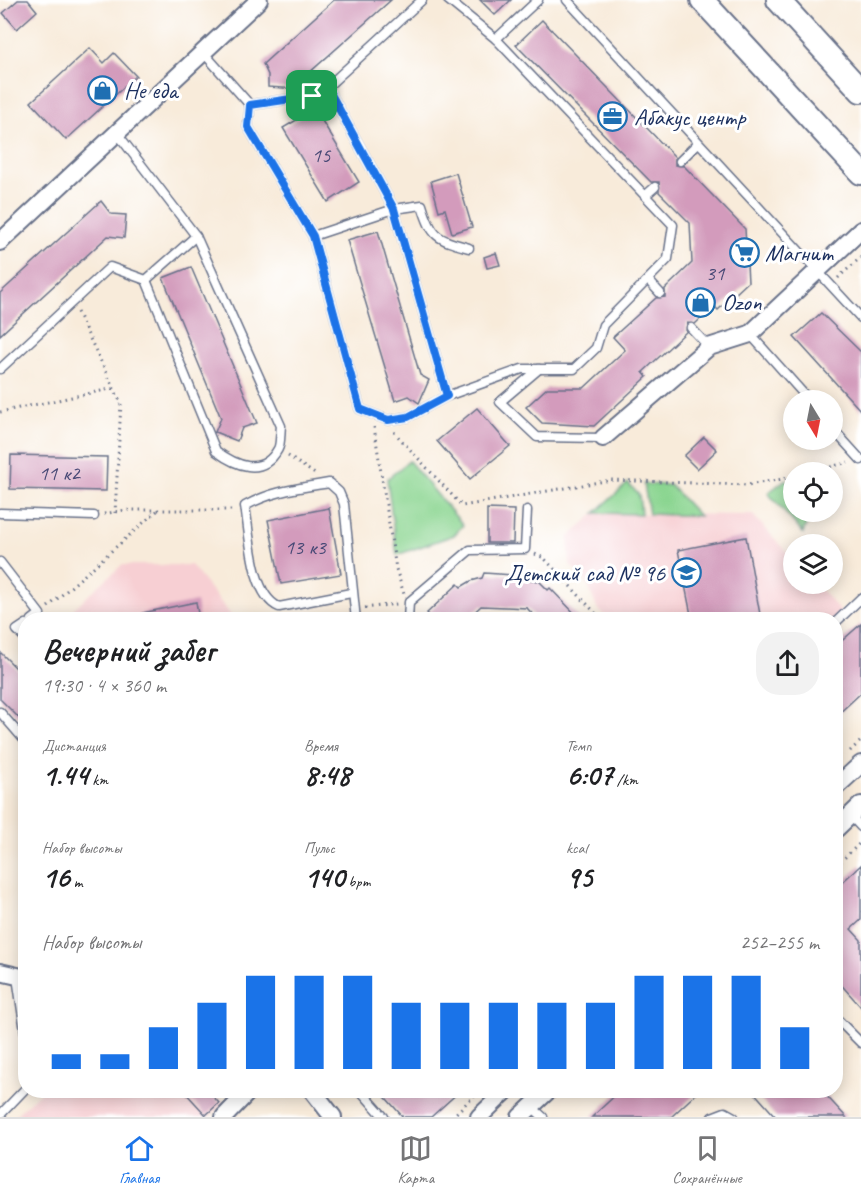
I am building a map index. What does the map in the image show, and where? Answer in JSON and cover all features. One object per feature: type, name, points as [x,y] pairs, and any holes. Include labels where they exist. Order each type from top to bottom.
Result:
[{"type":"main road","points":[[702,0],[861,173]]},
{"type":"main road","points":[[784,3],[861,90]]},
{"type":"street","points":[[0,242],[259,0]]},
{"type":"street","points":[[603,438],[709,347],[750,334],[861,230]]},
{"type":"street","points":[[843,781],[861,764]]},
{"type":"street","points":[[843,825],[857,816]]},
{"type":"street","points":[[0,972],[18,976]]},
{"type":"street","points":[[224,1117],[242,1098]]},
{"type":"street","points":[[318,1098],[333,1117]]},
{"type":"street","points":[[479,1117],[499,1098]]},
{"type":"street","points":[[531,1114],[543,1098]]},
{"type":"lane","points":[[250,105],[312,96],[327,87],[422,0]]},
{"type":"lane","points":[[203,52],[250,105],[248,127],[313,236],[360,409],[388,420],[408,417],[447,396],[522,369],[574,369],[596,348],[603,325],[668,259],[673,225],[496,39],[448,0]]},
{"type":"lane","points":[[496,39],[538,0]]},
{"type":"lane","points":[[567,0],[861,318]]},
{"type":"lane","points":[[327,87],[394,209],[447,396]]},
{"type":"lane","points":[[0,369],[110,267],[146,280],[216,451],[235,465],[249,468],[266,462],[278,449],[281,426],[196,236],[117,132]]},
{"type":"lane","points":[[680,162],[698,143]]},
{"type":"lane","points":[[646,195],[655,187]]},
{"type":"lane","points":[[313,236],[394,209],[422,205],[430,230],[447,242],[469,248]]},
{"type":"lane","points":[[146,280],[196,236]]},
{"type":"lane","points":[[648,280],[660,293]]},
{"type":"lane","points":[[691,328],[709,347]]},
{"type":"lane","points":[[750,334],[799,390]]},
{"type":"lane","points":[[539,369],[500,402],[537,436],[603,438]]},
{"type":"lane","points":[[843,440],[858,457]]},
{"type":"lane","points":[[351,593],[279,607],[270,603],[256,576],[245,506],[264,496],[285,490],[329,483],[339,492],[344,504],[355,612]]},
{"type":"lane","points":[[408,612],[409,602],[470,550],[525,549],[527,510]]},
{"type":"lane","points":[[0,513],[94,516]]},
{"type":"lane","points":[[0,562],[33,612]]},
{"type":"lane","points":[[843,615],[861,598]]},
{"type":"lane","points":[[0,712],[18,733]]},
{"type":"lane","points":[[843,1025],[861,1043]]},
{"type":"lane","points":[[0,1115],[18,1096]]},
{"type":"lane","points":[[367,1098],[384,1117]]},
{"type":"lane","points":[[712,1117],[724,1112],[734,1117]]},
{"type":"path","points":[[831,285],[861,257]]},
{"type":"path","points":[[72,302],[115,388],[122,411],[115,513]]},
{"type":"path","points":[[0,412],[115,388]]},
{"type":"path","points":[[354,609],[409,602],[401,589],[396,570],[372,413]]},
{"type":"path","points":[[388,420],[396,436],[462,506],[611,480],[748,485],[783,479]]},
{"type":"path","points":[[278,449],[329,483]]},
{"type":"path","points":[[843,465],[858,457]]},
{"type":"path","points":[[94,516],[158,510],[233,510],[245,506]]},
{"type":"path","points":[[42,612],[158,510]]},
{"type":"path","points":[[525,549],[544,558],[595,612]]},
{"type":"path","points":[[843,860],[861,843]]},
{"type":"path","points":[[452,1117],[472,1098]]},
{"type":"shaded area","name":"Детский сад № 96","points":[[595,513],[753,515],[783,548],[783,594],[825,594],[841,612],[601,612],[597,608],[586,581],[570,565],[568,538]]},
{"type":"shaded area","points":[[122,565],[191,565],[228,612],[70,612]]},
{"type":"shaded area","points":[[34,1098],[219,1098],[224,1103],[209,1117],[13,1117]]},
{"type":"green space","points":[[409,461],[463,525],[454,535],[397,555],[387,479]]},
{"type":"green space","points":[[783,481],[783,510],[768,493]]},
{"type":"green space","points":[[628,483],[639,495],[641,514],[595,513]]},
{"type":"green space","points":[[644,484],[670,485],[699,516],[649,514]]},
{"type":"green space","points":[[793,522],[807,522],[803,533]]},
{"type":"building","points":[[18,0],[28,0],[37,11],[17,29],[3,13]]},
{"type":"building","points":[[334,0],[391,0],[299,82],[298,89],[268,87],[268,75],[263,64]]},
{"type":"building","points":[[480,0],[511,0],[495,15]]},
{"type":"building","points":[[542,20],[675,157],[675,165],[684,166],[745,229],[748,282],[718,310],[714,306],[695,324],[687,323],[686,332],[643,372],[647,377],[594,426],[542,423],[526,407],[547,388],[584,388],[625,350],[613,337],[656,298],[665,297],[665,289],[692,263],[690,223],[659,192],[659,182],[651,182],[516,45]]},
{"type":"building","points":[[90,48],[104,63],[114,53],[136,76],[66,140],[31,102]]},
{"type":"building","points":[[315,109],[359,182],[328,202],[283,128]]},
{"type":"building","points":[[456,173],[472,227],[452,233],[445,209],[439,211],[431,181]]},
{"type":"building","points":[[101,201],[111,214],[126,215],[124,238],[108,236],[0,335],[0,293]]},
{"type":"building","points":[[378,231],[420,375],[429,380],[419,403],[409,396],[395,401],[347,240]]},
{"type":"building","points":[[496,253],[500,265],[487,268],[484,257]]},
{"type":"building","points":[[191,267],[257,423],[242,428],[237,441],[215,432],[221,418],[163,278]]},
{"type":"building","points":[[821,313],[861,352],[861,411],[843,390],[794,337]]},
{"type":"building","points":[[477,408],[510,446],[470,479],[437,441]]},
{"type":"building","points":[[704,437],[717,450],[697,469],[684,456]]},
{"type":"building","points":[[11,455],[107,457],[106,491],[10,489]]},
{"type":"building","points":[[329,508],[341,574],[281,584],[268,520]]},
{"type":"building","points":[[487,509],[514,510],[513,543],[487,543]]},
{"type":"building","points":[[746,537],[760,612],[690,612],[678,550]]},
{"type":"building","points":[[484,573],[526,576],[526,579],[539,581],[548,590],[550,588],[573,612],[531,612],[527,608],[481,606],[475,612],[428,612],[458,584],[461,587],[482,578]]},
{"type":"building","points":[[196,602],[198,612],[147,612]]},
{"type":"building","points":[[861,624],[861,693],[843,710],[843,640]]},
{"type":"building","points":[[0,652],[18,670],[18,717],[0,699]]},
{"type":"building","points":[[861,865],[861,920],[851,929],[861,940],[861,1007],[843,987],[843,882]]},
{"type":"building","points":[[190,1098],[214,1098],[219,1103],[206,1115]]},
{"type":"building","points":[[386,1098],[452,1098],[431,1117],[403,1117]]},
{"type":"building","points":[[612,1098],[691,1098],[671,1117],[592,1117]]},
{"type":"building","points":[[759,1098],[828,1098],[846,1117],[776,1117]]},
{"type":"place","name":"Не еда","points":[[103,90]]},
{"type":"place","name":"Абакус центр","points":[[613,117]]},
{"type":"place","name":"Магнит","points":[[744,253]]},
{"type":"place","name":"Ozon","points":[[701,302]]},
{"type":"place","name":"Детский сад № 96","points":[[686,573]]},
{"type":"route","points":[[327,87],[394,209],[447,396],[408,417],[388,420],[360,409],[313,236],[248,127],[250,105],[312,96],[327,87]]}]
